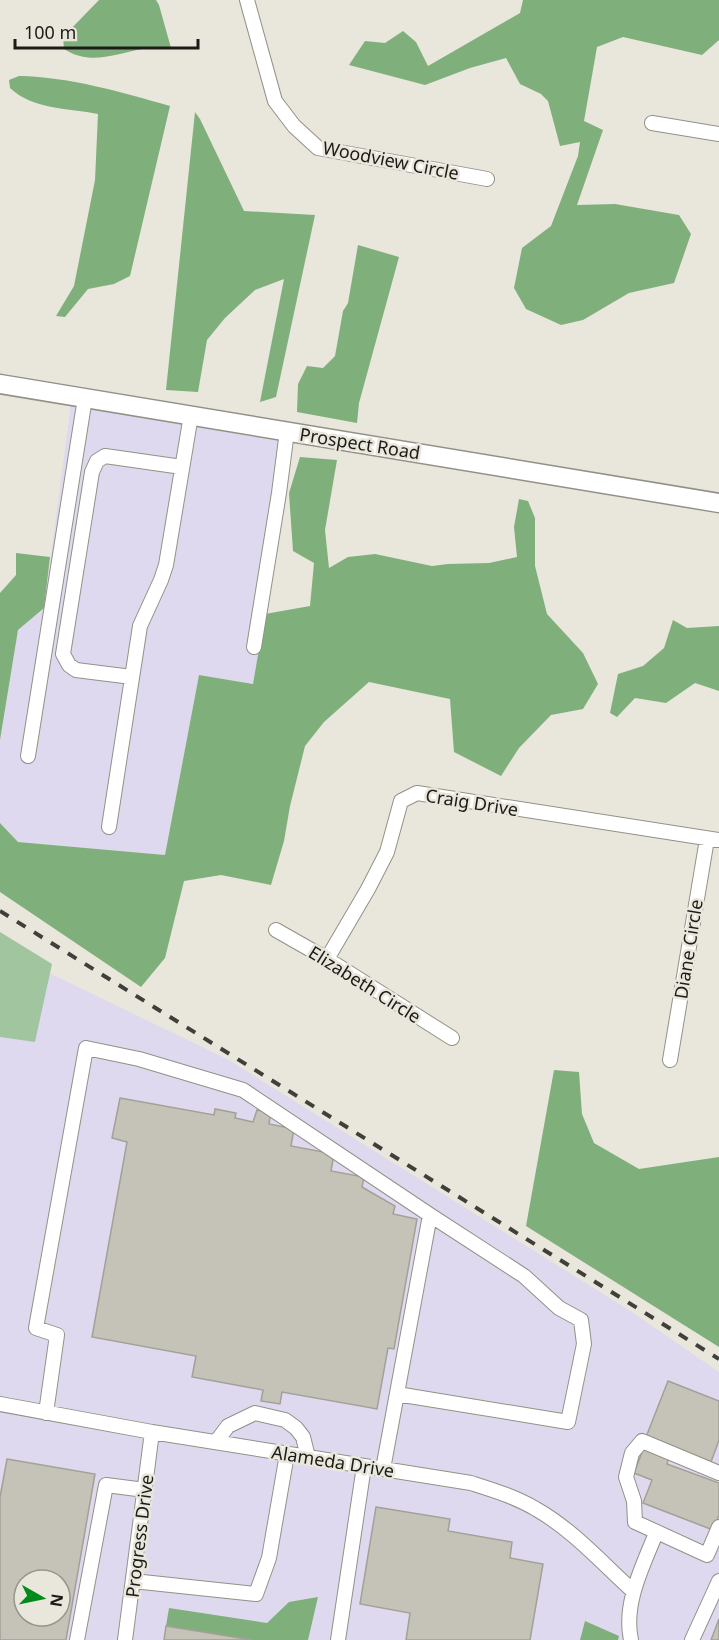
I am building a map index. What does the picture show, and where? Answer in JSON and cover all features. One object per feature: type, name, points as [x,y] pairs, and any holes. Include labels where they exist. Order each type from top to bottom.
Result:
[{"type":"main road","name":"Prospect Road","points":[[0,384],[719,503]]},
{"type":"street","name":"Woodview Circle","points":[[247,0],[274,101],[294,126],[318,148],[487,179]]},
{"type":"street","points":[[652,123],[719,134]]},
{"type":"street","points":[[28,756],[85,398]]},
{"type":"street","points":[[109,827],[140,626],[166,565],[191,416]]},
{"type":"street","points":[[254,647],[287,431]]},
{"type":"street","points":[[132,677],[76,670],[69,665],[63,654],[92,472],[97,461],[105,456],[182,467]]},
{"type":"street","name":"Craig Drive","points":[[327,959],[387,852],[401,801],[417,794],[713,839]]},
{"type":"street","name":"Diane Circle","points":[[670,1060],[713,839]]},
{"type":"street","name":"Elizabeth Circle","points":[[276,930],[327,959],[452,1038]]},
{"type":"street","points":[[46,1413],[57,1335],[36,1328],[86,1048],[139,1059],[243,1090],[524,1276],[559,1308],[581,1320],[584,1344],[568,1422],[397,1394]]},
{"type":"street","points":[[383,1469],[430,1215]]},
{"type":"street","name":"Alameda Drive","points":[[0,1404],[152,1432],[471,1483],[536,1509],[568,1531],[633,1591]]},
{"type":"street","points":[[216,1442],[228,1426],[255,1413],[285,1420],[297,1428],[303,1437],[308,1457]]},
{"type":"street","name":"Progress Drive","points":[[125,1640],[152,1432]]},
{"type":"street","points":[[719,1473],[642,1441],[636,1445],[632,1453],[626,1477],[634,1501],[635,1522],[706,1555],[719,1527]]},
{"type":"street","points":[[133,1581],[256,1594],[269,1558],[287,1454]]},
{"type":"street","points":[[338,1640],[364,1466]]},
{"type":"street","points":[[77,1640],[106,1485],[145,1490]]},
{"type":"street","points":[[631,1640],[629,1629],[633,1591],[656,1533]]},
{"type":"street","points":[[692,1640],[719,1581]]},
{"type":"shaded area","points":[[71,404],[292,441],[254,684],[199,675],[165,855],[18,842],[0,823],[0,740],[18,630],[44,608]]},
{"type":"shaded area","points":[[49,973],[229,1060],[632,1312],[719,1372],[719,1640],[618,1640],[618,1636],[585,1622],[580,1640],[0,1640],[0,1037],[35,1042]]},
{"type":"green space","points":[[99,0],[156,0],[171,48],[142,49],[93,58],[74,54],[64,49],[63,37]]},
{"type":"green space","points":[[523,0],[719,0],[719,40],[702,55],[623,37],[597,47],[584,121],[603,130],[577,205],[615,204],[679,215],[691,234],[674,283],[629,293],[583,320],[561,325],[526,309],[514,288],[522,248],[551,226],[578,156],[580,142],[560,146],[548,101],[541,94],[520,84],[506,58],[470,68],[425,85],[349,65],[365,41],[385,43],[403,31],[416,42],[428,66],[520,13]]},
{"type":"green space","points":[[19,76],[76,82],[170,106],[130,276],[114,284],[88,289],[65,317],[56,316],[74,286],[95,180],[98,114],[52,107],[29,100],[10,88],[9,80]]},
{"type":"green space","points":[[195,112],[244,211],[315,215],[276,397],[260,402],[284,279],[255,290],[225,318],[207,340],[198,392],[166,390]]},
{"type":"green space","points":[[358,245],[399,257],[359,403],[357,423],[297,412],[298,384],[307,366],[323,368],[335,356],[343,311],[348,303]]},
{"type":"green space","points":[[300,457],[337,460],[325,530],[329,568],[348,557],[375,554],[432,566],[489,563],[517,557],[514,527],[519,499],[528,501],[535,518],[535,566],[547,614],[583,653],[598,684],[583,709],[551,715],[519,748],[501,776],[454,752],[450,699],[369,682],[324,722],[305,746],[284,841],[271,885],[221,875],[184,881],[165,958],[141,987],[0,892],[0,823],[18,842],[165,855],[199,675],[253,684],[265,614],[310,606],[314,563],[293,551],[289,493]]},
{"type":"green space","points":[[16,553],[50,557],[44,608],[18,630],[0,740],[0,593],[16,575]]},
{"type":"green space","points":[[673,620],[687,628],[719,626],[719,691],[695,683],[666,703],[635,698],[617,717],[610,713],[618,674],[643,666],[664,648]]},
{"type":"green space","points":[[0,932],[52,964],[35,1042],[0,1037]]},
{"type":"green space","points":[[554,1070],[579,1072],[582,1114],[594,1143],[639,1169],[719,1157],[719,1347],[526,1226]]},
{"type":"green space","points":[[318,1597],[308,1640],[252,1640],[166,1626],[169,1608],[267,1623],[289,1602]]},
{"type":"green space","points":[[585,1621],[619,1636],[618,1640],[580,1640]]},
{"type":"building","points":[[120,1098],[214,1115],[215,1109],[236,1113],[235,1118],[253,1122],[257,1110],[271,1112],[269,1124],[294,1129],[291,1146],[334,1154],[331,1171],[364,1177],[362,1187],[395,1206],[393,1214],[417,1219],[394,1349],[388,1348],[377,1409],[282,1392],[280,1404],[261,1401],[263,1390],[192,1377],[196,1356],[92,1337],[127,1142],[112,1138]]},
{"type":"building","points":[[668,1381],[719,1401],[719,1440],[711,1462],[646,1437]]},
{"type":"building","points":[[644,1447],[669,1457],[667,1464],[719,1483],[719,1515],[713,1530],[643,1503],[652,1480],[634,1473]]},
{"type":"building","points":[[7,1459],[95,1474],[72,1606],[72,1568],[12,1568],[12,1628],[68,1628],[66,1640],[0,1640],[0,1497]]},
{"type":"building","points":[[376,1507],[450,1519],[448,1531],[512,1542],[510,1558],[543,1564],[530,1640],[406,1640],[410,1613],[360,1604]]},
{"type":"building","points":[[719,1619],[719,1640],[711,1640]]},
{"type":"building","points":[[166,1626],[252,1640],[164,1640]]},
{"type":"railway","points":[[0,911],[719,1359]]}]
